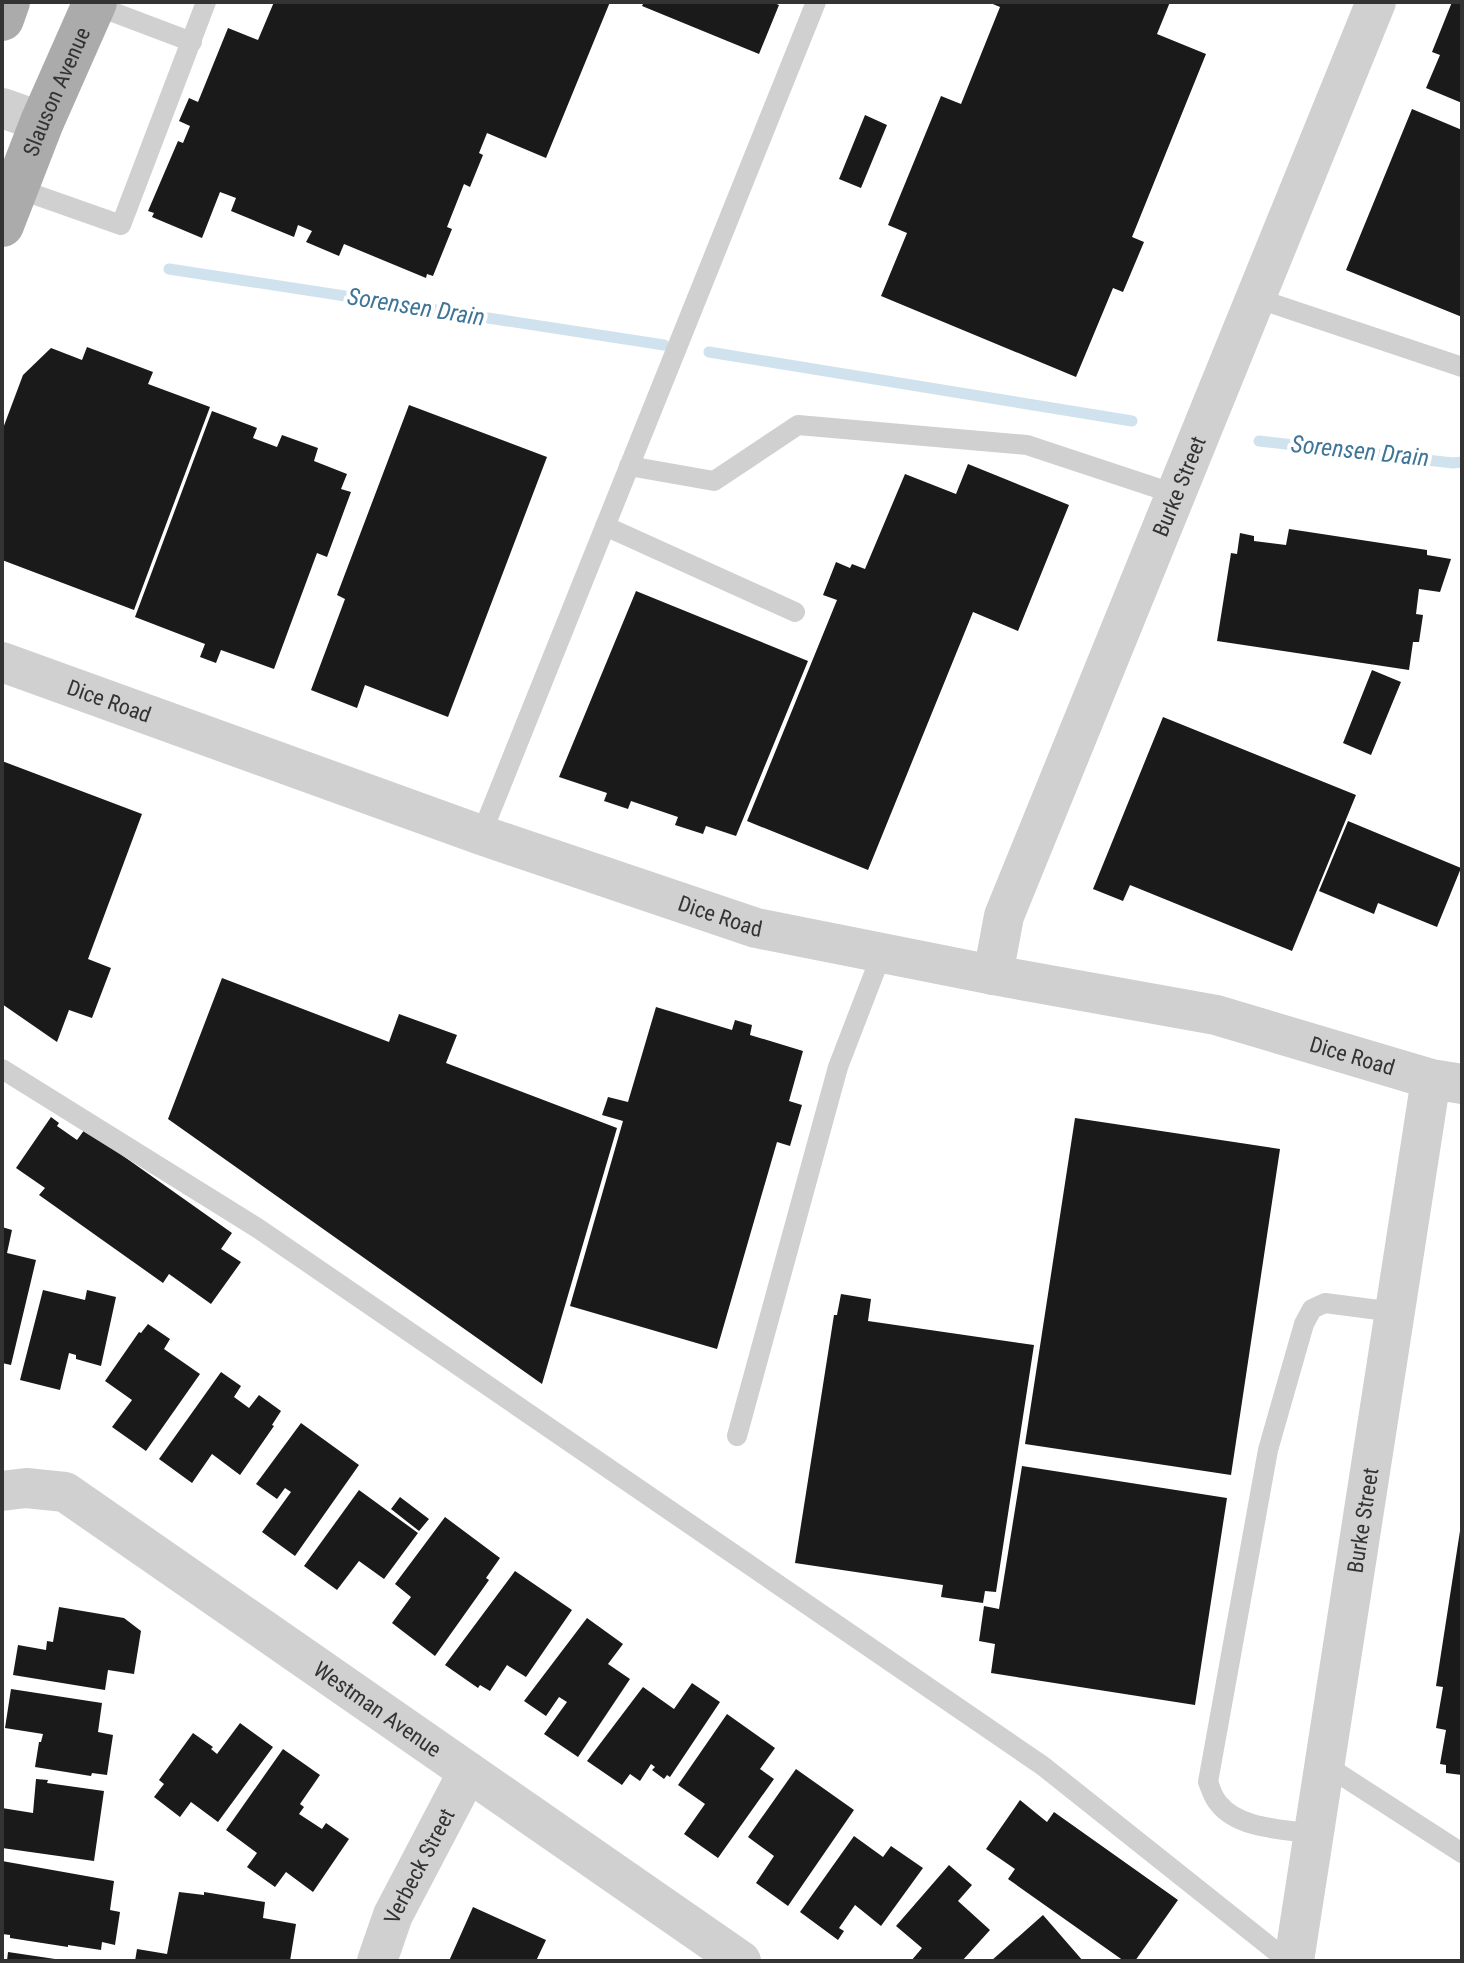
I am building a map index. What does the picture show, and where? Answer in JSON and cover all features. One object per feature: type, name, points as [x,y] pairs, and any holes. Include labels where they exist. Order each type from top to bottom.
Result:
[{"type":"main road","points":[[2,19],[8,2]]},
{"type":"main road","name":"Slauson Avenue","points":[[9,206],[22,115],[95,3]]},
{"type":"street","name":"Burke Street","points":[[993,975],[1004,916],[1376,2]]},
{"type":"street","name":"Dice Road","points":[[2,662],[481,835],[756,928],[1216,1015],[1446,1082]]},
{"type":"street","name":"Burke Street","points":[[1291,1961],[1394,1312],[1446,1082]]},
{"type":"street","name":"Westman Avenue","points":[[2,1491],[26,1488],[65,1492],[741,1961]]},
{"type":"street","name":"Verbeck Street","points":[[377,1961],[393,1915],[468,1772]]},
{"type":"lane","points":[[9,206],[121,225],[206,2]]},
{"type":"lane","points":[[481,835],[816,2]]},
{"type":"lane","points":[[95,3],[192,42]]},
{"type":"lane","points":[[1256,298],[1462,367]]},
{"type":"lane","points":[[629,466],[714,481],[798,425],[1027,445],[1175,494]]},
{"type":"lane","points":[[605,526],[795,612]]},
{"type":"lane","points":[[737,1436],[838,1067],[882,953]]},
{"type":"lane","points":[[2,1069],[259,1229],[1043,1766],[1291,1961]]},
{"type":"lane","points":[[1313,1834],[1249,1823],[1226,1812],[1216,1802],[1208,1782],[1268,1450],[1304,1324],[1312,1309],[1325,1303],[1394,1312]]},
{"type":"lane","points":[[1324,1764],[1462,1853]]},
{"type":"building","points":[[274,2],[610,2],[546,158],[487,133],[479,153],[483,155],[470,187],[464,184],[447,227],[452,229],[433,276],[427,274],[426,278],[344,244],[339,256],[306,242],[312,231],[298,225],[294,237],[231,211],[236,198],[220,192],[202,238],[152,217],[154,213],[148,211],[178,141],[183,143],[190,126],[179,121],[189,98],[198,102],[228,28],[258,40]]},
{"type":"building","points":[[644,2],[772,2],[779,5],[759,54],[642,6]]},
{"type":"building","points":[[988,2],[1170,2],[1157,34],[1206,54],[1132,237],[1144,242],[1123,292],[1113,288],[1076,377],[881,296],[907,233],[888,225],[941,96],[961,104],[1000,7]]},
{"type":"building","points":[[1452,2],[1462,2],[1462,103],[1426,88],[1440,55],[1432,52]]},
{"type":"building","points":[[1412,109],[1462,130],[1462,317],[1346,270]]},
{"type":"building","points":[[865,115],[887,125],[861,188],[839,179]]},
{"type":"building","points":[[87,347],[153,372],[148,384],[210,407],[134,610],[2,560],[2,431],[23,375],[51,348],[82,360]]},
{"type":"building","points":[[409,405],[547,457],[448,717],[365,685],[357,708],[311,690],[345,599],[337,595]]},
{"type":"building","points":[[212,411],[257,428],[253,438],[277,447],[282,435],[318,448],[314,461],[347,474],[341,489],[351,492],[327,557],[317,553],[274,669],[221,650],[216,663],[200,657],[205,644],[135,617]]},
{"type":"building","points":[[968,464],[1069,505],[1018,631],[973,612],[868,870],[747,821],[837,600],[823,595],[836,562],[850,568],[852,564],[865,569],[905,474],[956,494]]},
{"type":"building","points":[[1289,529],[1427,550],[1427,555],[1451,559],[1440,592],[1419,589],[1416,614],[1423,615],[1419,642],[1413,642],[1409,670],[1217,641],[1231,553],[1237,554],[1240,533],[1254,536],[1254,541],[1286,545]]},
{"type":"building","points":[[636,591],[808,661],[736,836],[706,826],[703,834],[675,825],[678,817],[631,801],[628,809],[604,801],[607,793],[559,777]]},
{"type":"building","points":[[1372,670],[1401,682],[1371,755],[1343,743]]},
{"type":"building","points":[[1163,717],[1356,795],[1292,951],[1130,885],[1123,901],[1093,889]]},
{"type":"building","points":[[2,761],[142,814],[88,959],[111,968],[92,1018],[69,1010],[57,1042],[2,1004]]},
{"type":"building","points":[[1348,821],[1461,868],[1437,927],[1378,903],[1374,914],[1319,891]]},
{"type":"building","points":[[222,978],[389,1042],[399,1014],[457,1035],[446,1063],[617,1128],[542,1384],[168,1119]]},
{"type":"building","points":[[656,1007],[732,1030],[735,1020],[752,1025],[750,1035],[803,1051],[789,1101],[802,1105],[790,1146],[777,1142],[717,1349],[570,1306],[623,1121],[602,1115],[608,1097],[628,1102]]},
{"type":"building","points":[[51,1117],[59,1123],[57,1126],[77,1140],[85,1129],[232,1233],[221,1249],[241,1262],[211,1304],[169,1274],[163,1283],[39,1195],[45,1188],[16,1168]]},
{"type":"building","points":[[1075,1118],[1280,1149],[1231,1475],[1025,1444]]},
{"type":"building","points":[[2,1227],[12,1230],[7,1253],[36,1260],[11,1365],[2,1363]]},
{"type":"building","points":[[43,1290],[85,1300],[87,1290],[116,1297],[101,1366],[76,1359],[76,1355],[69,1353],[60,1390],[20,1380]]},
{"type":"building","points":[[841,1294],[871,1299],[868,1321],[1034,1345],[996,1592],[985,1591],[983,1603],[941,1597],[943,1585],[795,1563],[834,1315],[837,1315]]},
{"type":"building","points":[[148,1324],[170,1339],[164,1349],[200,1374],[146,1451],[112,1427],[132,1400],[105,1381]]},
{"type":"building","points":[[221,1372],[241,1386],[234,1397],[249,1408],[259,1395],[281,1411],[240,1475],[212,1454],[192,1483],[159,1459]]},
{"type":"building","points":[[301,1423],[359,1465],[295,1556],[262,1532],[291,1492],[285,1488],[277,1499],[256,1484]]},
{"type":"building","points":[[1022,1466],[1227,1498],[1195,1705],[991,1673],[995,1644],[979,1641],[984,1606],[999,1609]]},
{"type":"building","points":[[359,1490],[418,1533],[384,1579],[359,1561],[337,1590],[304,1566]]},
{"type":"building","points":[[400,1497],[429,1519],[419,1531],[391,1509]]},
{"type":"building","points":[[445,1517],[500,1558],[486,1578],[489,1580],[435,1656],[392,1623],[411,1597],[395,1584]]},
{"type":"building","points":[[1460,1531],[1462,1775],[1446,1773],[1446,1765],[1440,1764],[1446,1730],[1436,1728],[1443,1687],[1436,1686]]},
{"type":"building","points":[[515,1571],[572,1610],[526,1677],[507,1665],[490,1691],[480,1685],[478,1688],[445,1665]]},
{"type":"building","points":[[59,1607],[124,1618],[141,1631],[134,1674],[108,1670],[105,1690],[13,1675],[18,1645],[46,1650],[47,1641],[53,1642]]},
{"type":"building","points":[[587,1618],[623,1644],[608,1664],[630,1679],[578,1757],[544,1734],[567,1702],[559,1697],[546,1716],[524,1701]]},
{"type":"building","points":[[692,1683],[720,1702],[670,1777],[667,1775],[664,1779],[652,1770],[655,1767],[651,1764],[640,1781],[630,1774],[622,1785],[587,1761],[643,1687],[674,1709]]},
{"type":"building","points":[[11,1689],[102,1703],[98,1732],[113,1735],[107,1775],[92,1773],[91,1776],[35,1767],[43,1734],[5,1728]]},
{"type":"building","points":[[727,1714],[775,1748],[760,1769],[774,1779],[718,1858],[684,1834],[705,1804],[678,1785]]},
{"type":"building","points":[[240,1723],[273,1747],[218,1822],[191,1802],[180,1817],[154,1797],[164,1784],[159,1780],[193,1733],[213,1747],[211,1749],[217,1754]]},
{"type":"building","points":[[283,1749],[320,1775],[300,1804],[304,1807],[299,1814],[322,1829],[326,1823],[349,1839],[313,1892],[286,1872],[275,1887],[247,1867],[257,1853],[226,1830]]},
{"type":"building","points":[[796,1769],[854,1810],[788,1906],[756,1883],[774,1856],[748,1837]]},
{"type":"building","points":[[36,1779],[104,1791],[94,1861],[2,1848],[2,1808],[33,1813]]},
{"type":"building","points":[[1020,1800],[1047,1822],[1054,1812],[1178,1900],[1135,1961],[1124,1961],[1008,1879],[1015,1869],[986,1849]]},
{"type":"building","points":[[854,1836],[883,1857],[891,1846],[923,1868],[881,1926],[855,1905],[839,1928],[844,1931],[838,1940],[800,1912]]},
{"type":"building","points":[[2,1861],[114,1881],[110,1910],[120,1912],[115,1945],[102,1942],[101,1950],[68,1947],[2,1934]]},
{"type":"building","points":[[949,1865],[972,1885],[958,1901],[990,1930],[962,1961],[911,1961],[922,1948],[896,1926]]},
{"type":"building","points":[[179,1892],[204,1895],[204,1892],[265,1902],[263,1918],[296,1924],[290,1961],[135,1961],[137,1949],[167,1954]]},
{"type":"building","points":[[473,1907],[546,1940],[536,1961],[449,1961]]},
{"type":"building","points":[[1043,1915],[1083,1961],[991,1961]]},
{"type":"building","points":[[8,1952],[55,1959],[55,1961],[7,1961]]},
{"type":"waterway","name":"Sorensen Drain","points":[[169,269],[664,345]]},
{"type":"waterway","name":"Sorensen Drain","points":[[709,352],[1132,421]]},
{"type":"waterway","name":"Sorensen Drain","points":[[1259,441],[1462,462]]}]
